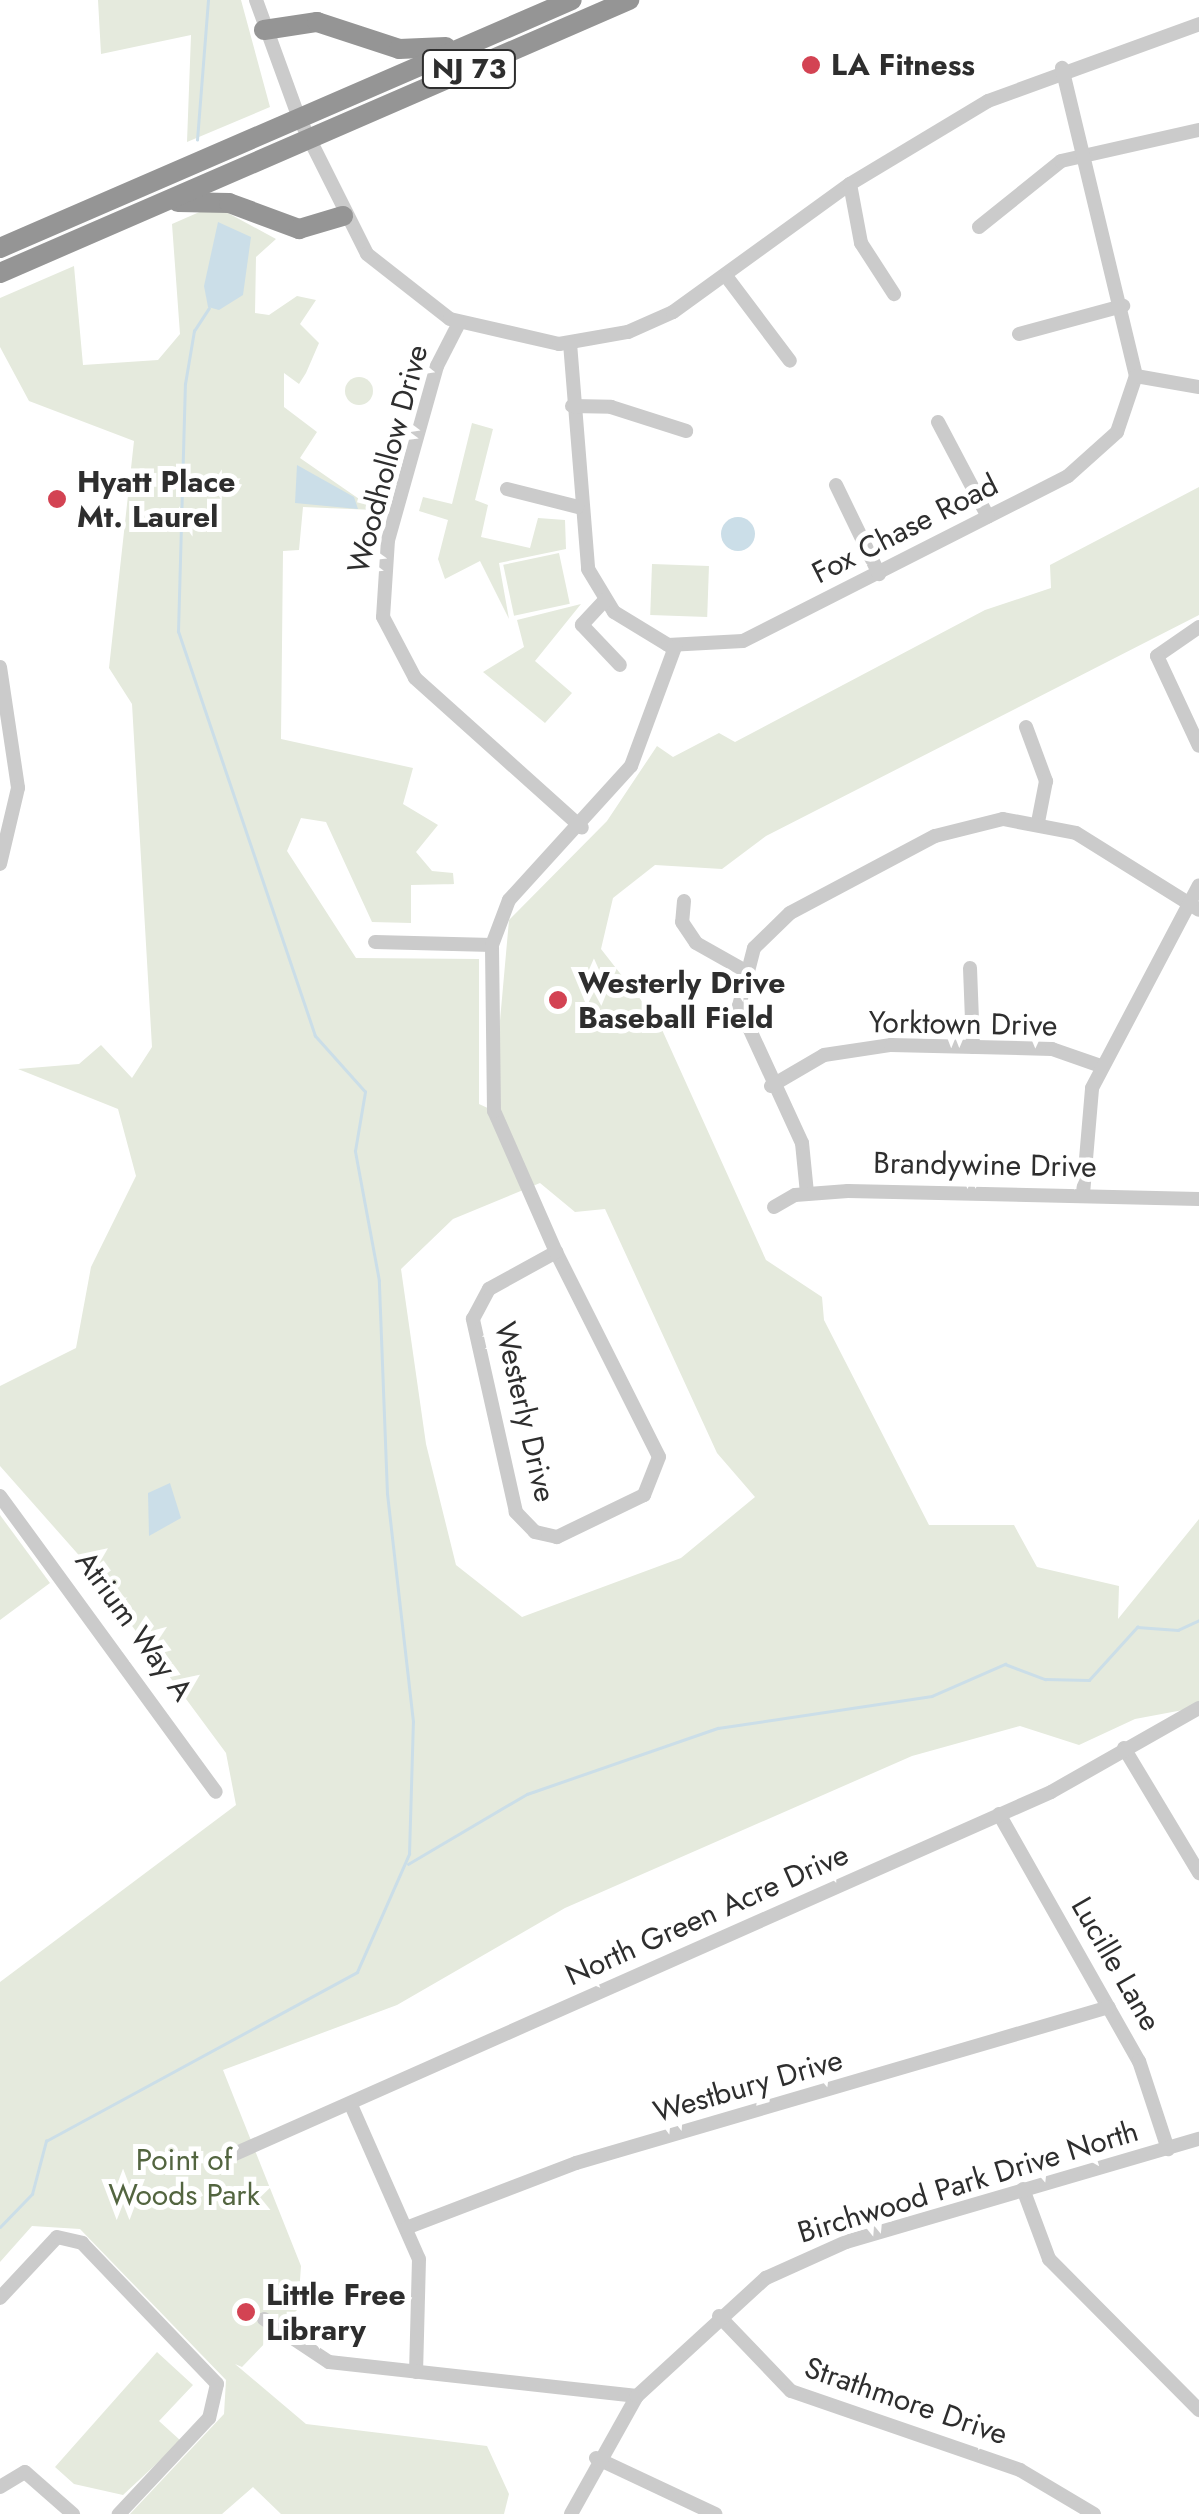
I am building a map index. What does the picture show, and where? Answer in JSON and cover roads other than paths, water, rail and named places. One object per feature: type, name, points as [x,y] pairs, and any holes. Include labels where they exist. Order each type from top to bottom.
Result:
[{"type":"highway","name":"NJ 73","points":[[0,248],[572,0]]},
{"type":"highway","name":"NJ 73","points":[[0,273],[629,0]]},
{"type":"highway","points":[[264,30],[316,22],[420,50],[482,39]]},
{"type":"highway","points":[[156,205],[213,199],[306,230],[343,216]]},
{"type":"street","points":[[256,0],[299,118],[343,216],[396,283],[459,323],[570,343],[651,324],[726,276],[850,184],[962,114],[1062,68],[1199,24]]},
{"type":"street","name":"Fox Chase Road","points":[[675,647],[743,641],[879,574],[1095,458],[1124,418],[1136,376],[1123,306],[1062,68]]},
{"type":"street","points":[[979,227],[1048,168],[1085,154],[1199,130]]},
{"type":"street","points":[[850,184],[865,252],[894,294]]},
{"type":"street","points":[[726,276],[790,361]]},
{"type":"street","points":[[1019,334],[1123,306]]},
{"type":"street","name":"Woodhollow Drive","points":[[459,323],[437,366],[388,540],[383,618],[414,678],[582,828]]},
{"type":"street","points":[[570,343],[578,507],[586,560],[605,600],[639,632],[675,647]]},
{"type":"street","points":[[1136,376],[1199,387]]},
{"type":"street","points":[[572,406],[604,405],[686,430]]},
{"type":"street","points":[[938,422],[988,516]]},
{"type":"street","points":[[836,485],[879,574]]},
{"type":"street","points":[[507,489],[578,507]]},
{"type":"street","points":[[605,600],[582,625],[620,665]]},
{"type":"street","points":[[1199,627],[1157,656],[1199,746]]},
{"type":"street","name":"Westerly Drive","points":[[556,1252],[488,1289],[473,1319],[516,1512],[536,1532],[557,1537],[644,1495],[659,1457],[556,1252],[494,1111],[492,944],[509,900],[582,828],[648,735],[675,647]]},
{"type":"street","points":[[0,666],[18,788],[0,864]]},
{"type":"street","points":[[1026,727],[1046,781],[1038,822]]},
{"type":"street","points":[[807,1193],[802,1142],[744,1033],[744,970],[779,921],[879,863],[975,822],[1038,822],[1088,839],[1193,906]]},
{"type":"street","points":[[1083,1194],[1084,1112],[1101,1066],[1193,906],[1199,885]]},
{"type":"street","points":[[684,901],[691,937],[744,970]]},
{"type":"street","points":[[375,942],[492,944]]},
{"type":"street","points":[[970,968],[973,1047]]},
{"type":"street","name":"Yorktown Drive","points":[[771,1086],[824,1055],[973,1047],[1052,1049],[1101,1066]]},
{"type":"street","name":"Brandywine Drive","points":[[774,1207],[807,1193],[1199,1198]]},
{"type":"street","name":"Atrium Way A","points":[[0,1496],[216,1792]]},
{"type":"street","name":"North Green Acre Drive","points":[[230,2156],[999,1814],[1199,1708]]},
{"type":"street","points":[[1124,1748],[1199,1873]]},
{"type":"street","name":"Lucille Lane","points":[[999,1814],[1109,2007],[1154,2098],[1168,2148]]},
{"type":"street","name":"Westbury Drive","points":[[406,2228],[576,2163],[1109,2007]]},
{"type":"street","points":[[351,2104],[406,2228],[422,2288],[416,2372]]},
{"type":"street","name":"Birchwood Park Drive North","points":[[571,2514],[596,2458],[637,2396],[719,2316],[818,2253],[1023,2189],[1199,2140]]},
{"type":"street","points":[[1023,2189],[1049,2259],[1199,2410]]},
{"type":"street","points":[[0,2298],[57,2237],[82,2243],[217,2384],[209,2418],[119,2514]]},
{"type":"street","name":"Strathmore Drive","points":[[719,2316],[791,2391],[1020,2470],[1094,2514]]},
{"type":"street","points":[[264,2319],[316,2358],[637,2396]]},
{"type":"street","points":[[596,2458],[715,2514]]},
{"type":"street","points":[[0,2487],[25,2472],[73,2514]]},
{"type":"water","points":[[218,222],[251,237],[243,295],[219,310],[208,307],[204,286]]},
{"type":"water","points":[[297,465],[354,497],[358,509],[295,503]]},
{"type":"water","points":[[738,517],[750,522],[755,534],[750,546],[738,551],[726,546],[721,534],[726,522]]},
{"type":"water","points":[[170,1483],[181,1518],[149,1536],[148,1493]]},
{"type":"waterway","points":[[197,140],[208,0]]},
{"type":"waterway","points":[[0,2227],[32,2194],[46,2141],[357,1972],[409,1854],[413,1722],[387,1494],[379,1281],[355,1151],[365,1092],[315,1036],[178,632],[185,384],[194,331],[209,308]]},
{"type":"waterway","points":[[408,1864],[527,1794],[718,1728],[932,1696],[1005,1664],[1045,1679],[1089,1680],[1137,1627],[1178,1630],[1199,1620]]},
{"type":"place","name":"LA Fitness","points":[[811,65]]},
{"type":"place","name":"Hyatt Place Mt. Laurel","points":[[57,499]]},
{"type":"place","name":"Westerly Drive Baseball Field","points":[[558,1000]]},
{"type":"place","name":"Little Free Library","points":[[246,2312]]},
{"type":"park label","name":"Point of Woods Park","points":[[184,2177]]}]
